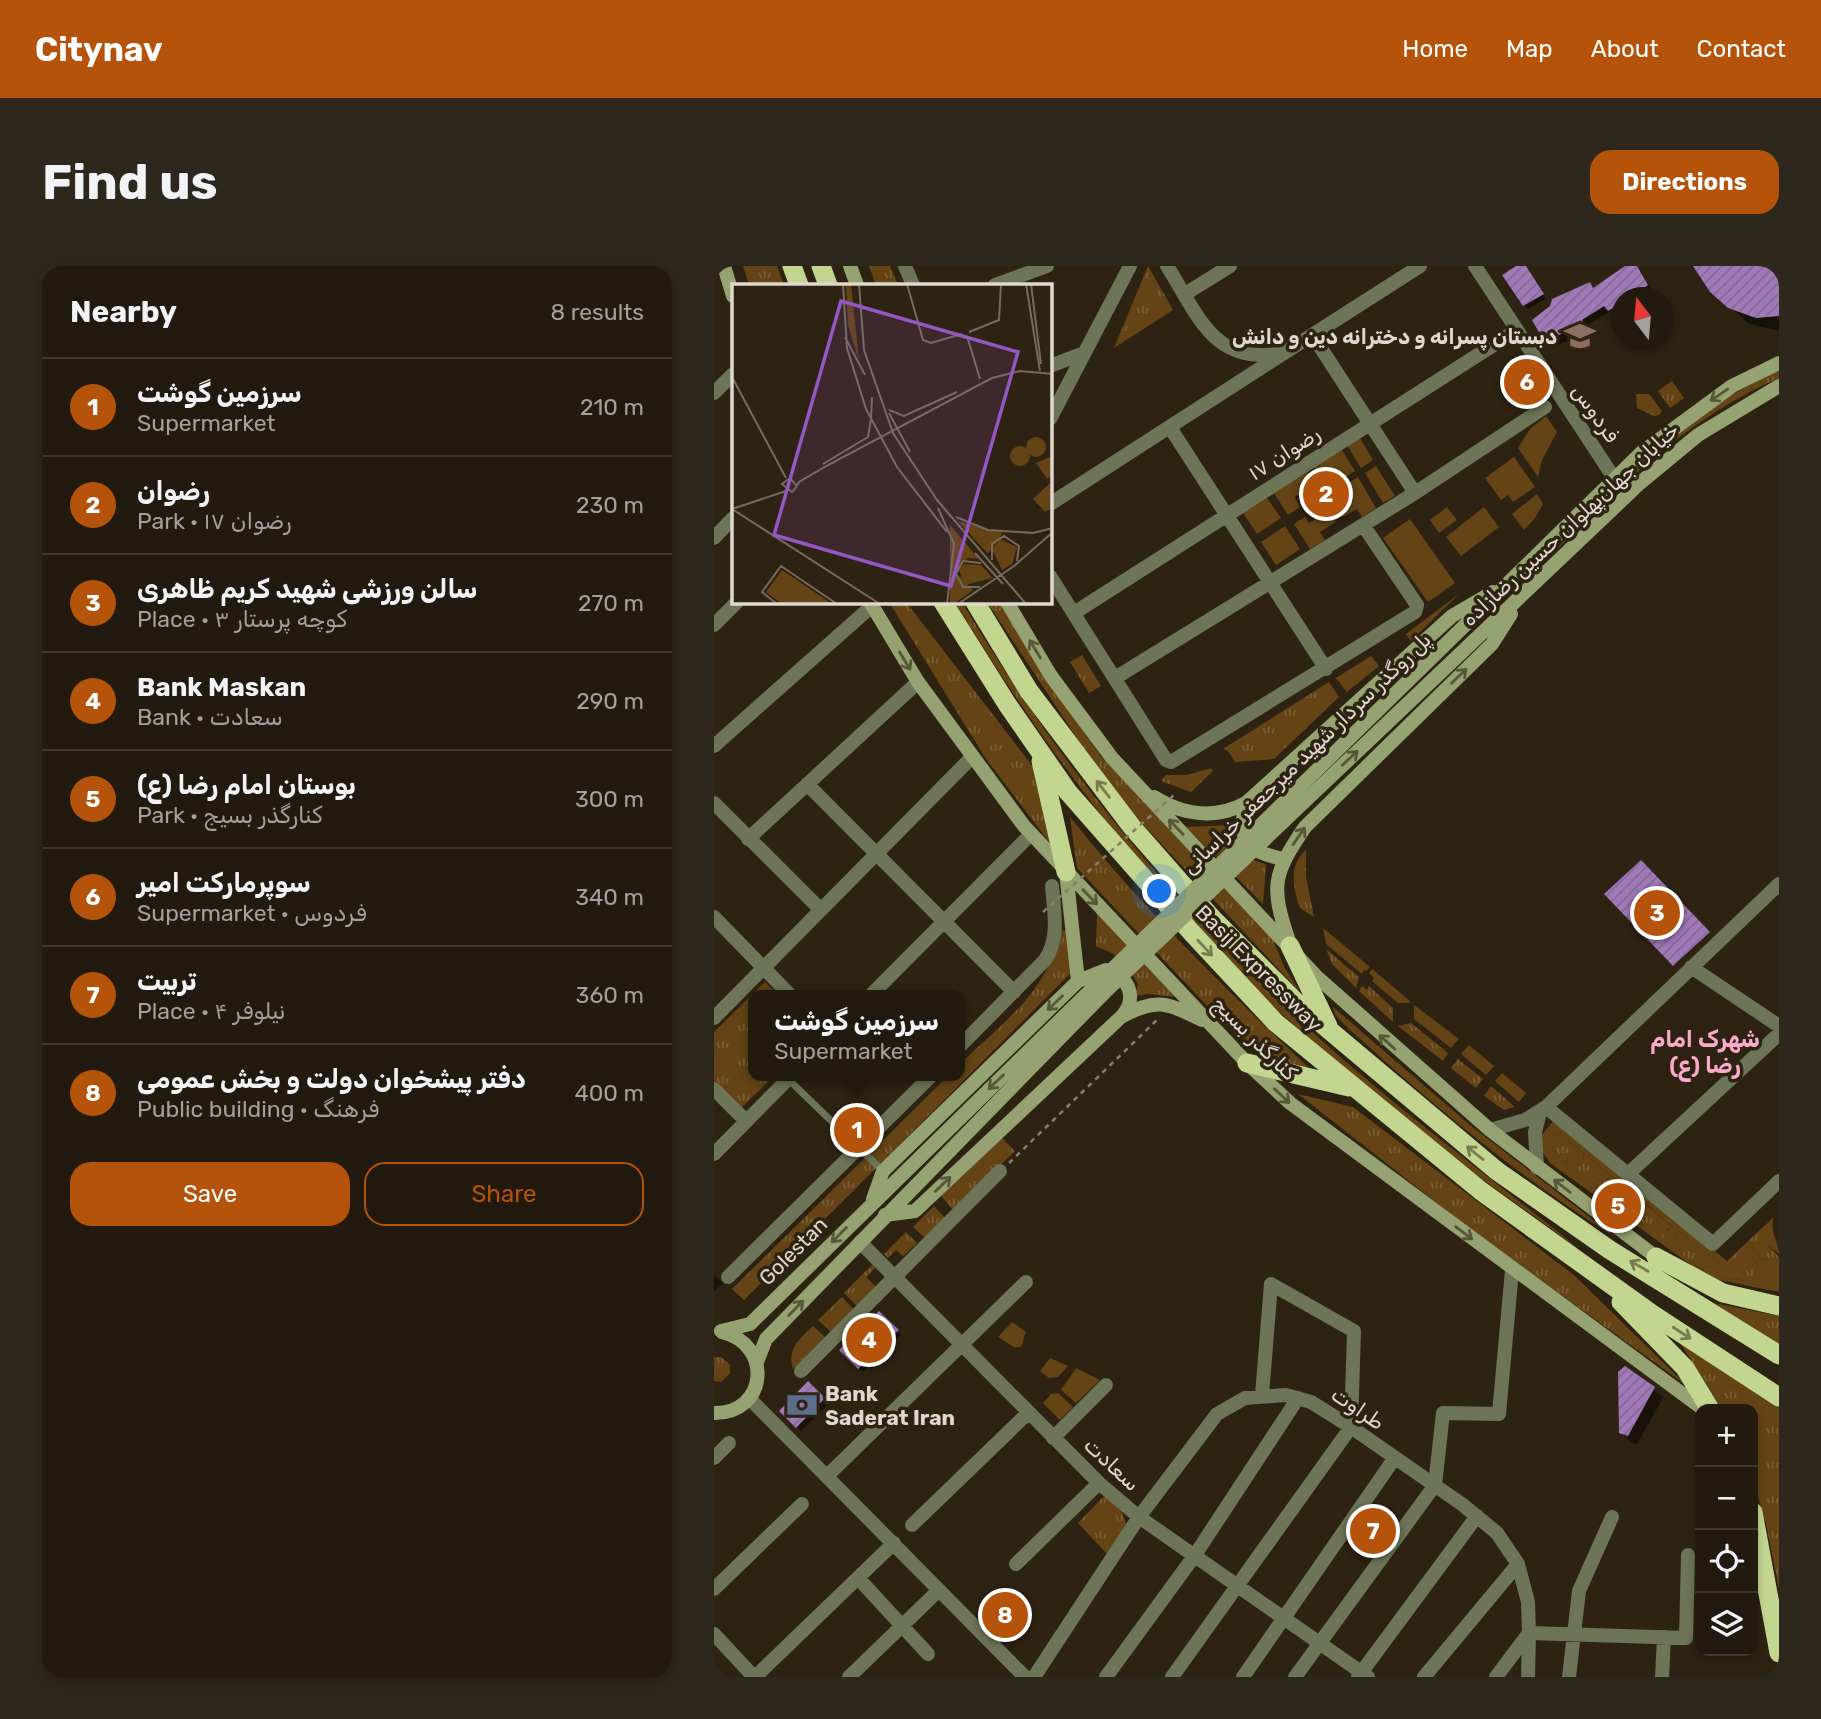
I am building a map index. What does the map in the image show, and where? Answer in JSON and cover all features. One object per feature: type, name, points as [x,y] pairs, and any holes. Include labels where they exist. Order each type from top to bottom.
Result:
[{"type":"highway","points":[[792,266],[799,284]]},
{"type":"highway","points":[[821,266],[828,284]]},
{"type":"highway","points":[[931,604],[965,639]]},
{"type":"highway","name":"Basij Expressway","points":[[944,604],[1068,792],[1192,933],[1276,1023],[1481,1191],[1586,1266]]},
{"type":"highway","name":"Basij Expressway","points":[[976,604],[1029,691],[1132,827],[1212,918],[1332,1033],[1497,1171],[1609,1250],[1779,1355]]},
{"type":"highway","points":[[1039,750],[1059,879]]},
{"type":"highway","points":[[1290,946],[1332,1033]]},
{"type":"highway","points":[[1247,1063],[1353,1088]]},
{"type":"highway","points":[[1656,1257],[1723,1293],[1779,1306]]},
{"type":"highway","points":[[1586,1266],[1779,1397]]},
{"type":"highway","points":[[1586,1266],[1685,1368],[1707,1404]]},
{"type":"highway","points":[[1756,1530],[1779,1653]]},
{"type":"main road","points":[[724,266],[732,293]]},
{"type":"main road","points":[[850,266],[857,284]]},
{"type":"main road","name":"خیابان جهان‌پهلوان حسین رضا‌زاده","points":[[1452,641],[1614,478],[1683,419],[1732,386],[1779,363]]},
{"type":"main road","name":"خیابان جهان‌پهلوان حسین رضا‌زاده","points":[[1463,652],[1678,450],[1779,386]]},
{"type":"main road","points":[[1136,786],[1169,806],[1203,815],[1233,810],[1246,803],[1452,616],[1509,582]]},
{"type":"main road","points":[[1290,946],[1279,911],[1276,886],[1283,859],[1305,827],[1492,644],[1523,595]]},
{"type":"main road","name":"کنارگذر بسیج","points":[[871,604],[918,682],[971,758],[1031,834],[1059,879],[1211,1024],[1247,1063],[1290,1103],[1696,1404]]},
{"type":"main road","points":[[1008,604],[1051,676],[1136,786],[1343,1002],[1490,1130],[1656,1257]]},
{"type":"main road","name":"پل روگذر سردار شهید میرجعفر خراسانی","points":[[887,1188],[1101,988],[1278,817],[1452,641]]},
{"type":"main road","name":"پل روگذر سردار شهید میرجعفر خراسانی","points":[[1278,817],[1463,652]]},
{"type":"main road","points":[[1246,803],[1242,822],[1244,840],[1254,850],[1283,859]]},
{"type":"main road","points":[[1059,879],[1078,981]]},
{"type":"main road","points":[[871,1203],[883,1171],[1078,981],[1106,970],[1123,977],[1128,984],[1130,1002],[1121,1017]]},
{"type":"main road","name":"پل روگذر سردار شهید میرجعفر خراسانی","points":[[901,1199],[1101,988]]},
{"type":"main road","points":[[885,1215],[915,1211],[1121,1017],[1139,1007],[1158,1002],[1172,1005],[1211,1024]]},
{"type":"main road","name":"Golestan","points":[[717,1331],[750,1324],[887,1188]]},
{"type":"main road","name":"Golestan","points":[[749,1398],[758,1375],[757,1362],[765,1339],[901,1199]]},
{"type":"main road","points":[[717,1331],[744,1341],[757,1362]]},
{"type":"main road","points":[[714,1413],[731,1411],[749,1398]]},
{"type":"street","points":[[905,266],[913,284]]},
{"type":"street","points":[[998,284],[1047,266]]},
{"type":"street","points":[[1052,415],[1130,266]]},
{"type":"street","points":[[1167,266],[1224,347],[1255,356],[1284,354]]},
{"type":"street","points":[[1185,294],[1230,266]]},
{"type":"street","points":[[1052,503],[1171,429],[1420,266]]},
{"type":"street","name":"فردوس","points":[[1475,266],[1614,478]]},
{"type":"street","name":"رضوان ۱۷","points":[[1074,613],[1517,330]]},
{"type":"street","points":[[1313,336],[1415,493]]},
{"type":"street","points":[[1052,365],[1084,354]]},
{"type":"street","points":[[714,393],[732,375]]},
{"type":"street","points":[[1115,678],[1415,493],[1545,407]]},
{"type":"street","points":[[1171,429],[1326,669]]},
{"type":"street","points":[[714,538],[732,519]]},
{"type":"street","points":[[1052,579],[1166,760],[1171,762],[1415,612],[1416,605],[1363,525]]},
{"type":"street","points":[[714,625],[735,604]]},
{"type":"street","points":[[714,747],[871,604]]},
{"type":"street","points":[[748,839],[918,682]]},
{"type":"street","points":[[714,1018],[971,758]]},
{"type":"street","points":[[807,784],[1014,992]]},
{"type":"street","points":[[714,800],[748,839],[821,910]]},
{"type":"street","points":[[714,800],[714,810]]},
{"type":"street","points":[[876,990],[1031,834]]},
{"type":"street","points":[[965,1041],[1052,950],[1059,879]]},
{"type":"street","points":[[1490,1130],[1514,1124],[1543,1110],[1779,884]]},
{"type":"street","points":[[714,917],[785,990]]},
{"type":"street","points":[[1691,967],[1779,1026]]},
{"type":"street","points":[[1628,1174],[1779,1034]]},
{"type":"street","points":[[714,1154],[785,1081]]},
{"type":"street","points":[[728,1276],[926,1081]]},
{"type":"street","points":[[714,1089],[746,1121]]},
{"type":"street","points":[[1537,1168],[1535,1132],[1543,1110]]},
{"type":"street","points":[[1543,1110],[1628,1174],[1713,1244],[1779,1181]]},
{"type":"street","points":[[801,1371],[1000,1171]]},
{"type":"street","name":"سعادت","points":[[860,1242],[960,1346],[1099,1483],[1139,1517],[1284,1616],[1363,1675]]},
{"type":"street","points":[[1295,1677],[1434,1485],[1443,1413],[1499,1414],[1512,1270]]},
{"type":"street","points":[[827,1476],[1026,1282]]},
{"type":"street","points":[[1171,1677],[1235,1584],[1351,1427],[1354,1331],[1271,1283],[1262,1395]]},
{"type":"street","points":[[1053,1438],[1105,1385]]},
{"type":"street","name":"طراوت","points":[[1034,1677],[1139,1517],[1217,1414],[1245,1398],[1262,1395],[1298,1398],[1311,1402],[1434,1485],[1497,1533],[1518,1564],[1528,1602],[1528,1677]]},
{"type":"street","points":[[749,1398],[1026,1677]]},
{"type":"street","points":[[1106,1677],[1195,1555],[1298,1398]]},
{"type":"street","points":[[912,1525],[1028,1413]]},
{"type":"street","points":[[714,1458],[729,1443]]},
{"type":"street","points":[[1243,1677],[1394,1459]]},
{"type":"street","points":[[1016,1564],[1099,1483]]},
{"type":"street","points":[[714,1589],[802,1504]]},
{"type":"street","points":[[1363,1675],[1477,1516]]},
{"type":"street","points":[[1569,1677],[1579,1591],[1612,1517]]},
{"type":"street","points":[[714,1634],[755,1677],[894,1543]]},
{"type":"street","points":[[1496,1677],[1529,1633],[1686,1638],[1688,1555]]},
{"type":"street","points":[[1424,1677],[1518,1564]]},
{"type":"street","points":[[858,1578],[928,1654]]},
{"type":"street","points":[[849,1677],[938,1591]]},
{"type":"street","points":[[1662,1677],[1664,1637]]},
{"type":"lane","points":[[793,1081],[883,1171]]},
{"type":"path","points":[[1043,912],[1175,794]]},
{"type":"path","points":[[1000,1171],[1172,1005]]},
{"type":"green space","points":[[743,266],[777,266],[784,284],[749,284]]},
{"type":"green space","points":[[869,266],[890,266],[898,284],[876,284]]},
{"type":"green space","points":[[1148,266],[1173,310],[1114,348]]},
{"type":"green space","points":[[1779,370],[1779,378],[1737,399],[1659,453],[1589,518],[1488,619],[1644,458],[1722,400]]},
{"type":"green space","points":[[1672,381],[1684,398],[1670,408],[1658,391]]},
{"type":"green space","points":[[1636,394],[1649,394],[1662,411],[1659,415],[1654,416],[1637,408]]},
{"type":"green space","points":[[1546,416],[1557,432],[1542,460],[1538,477],[1518,448],[1530,429]]},
{"type":"green space","points":[[1360,438],[1373,460],[1361,468],[1347,445]]},
{"type":"green space","points":[[1342,450],[1355,471],[1344,478],[1338,469],[1321,479],[1314,467]]},
{"type":"green space","points":[[1514,457],[1535,487],[1513,502],[1508,495],[1501,500],[1485,478]]},
{"type":"green space","points":[[1376,466],[1395,496],[1383,503],[1365,473]]},
{"type":"green space","points":[[1308,472],[1316,484],[1295,497],[1300,507],[1288,515],[1274,493]]},
{"type":"green space","points":[[1358,477],[1376,508],[1362,517],[1357,509],[1343,517],[1334,503],[1353,492],[1348,483]]},
{"type":"green space","points":[[1336,480],[1343,491],[1315,508],[1308,497]]},
{"type":"green space","points":[[1537,494],[1543,504],[1524,530],[1512,514]]},
{"type":"green space","points":[[1267,498],[1281,518],[1257,534],[1243,513]]},
{"type":"green space","points":[[1447,507],[1457,520],[1439,533],[1430,520]]},
{"type":"green space","points":[[1484,507],[1499,527],[1461,556],[1446,537]]},
{"type":"green space","points":[[1329,510],[1336,522],[1320,532],[1325,540],[1310,549],[1294,524],[1305,517],[1309,523]]},
{"type":"green space","points":[[1410,519],[1455,583],[1428,602],[1383,538]]},
{"type":"green space","points":[[1285,526],[1300,549],[1276,565],[1261,542]]},
{"type":"green space","points":[[1459,594],[1411,641],[1406,634]]},
{"type":"green space","points":[[890,604],[908,604],[1037,772],[1056,851],[986,759]]},
{"type":"green space","points":[[956,604],[963,604],[999,662],[1080,778],[1170,888],[1218,940],[1268,991],[1351,1066],[1579,1249],[1391,1109],[1315,1044],[1212,945],[1118,837],[993,663]]},
{"type":"green space","points":[[988,604],[1000,604],[1042,672],[1102,758],[1270,932],[1284,967],[1301,993],[1138,819],[1079,741]]},
{"type":"green space","points":[[1082,655],[1101,686],[1089,693],[1070,662]]},
{"type":"green space","points":[[1371,656],[1379,666],[1347,692],[1336,678]]},
{"type":"green space","points":[[1329,682],[1339,697],[1274,759],[1235,762],[1228,751],[1223,749]]},
{"type":"green space","points":[[1211,768],[1213,771],[1191,792],[1161,781],[1166,775],[1187,775]]},
{"type":"green space","points":[[1070,817],[1157,917],[1314,1073],[1259,1057],[1209,1008],[1077,868]]},
{"type":"green space","points":[[1231,825],[1234,841],[1241,852],[1266,864],[1263,904],[1186,827]]},
{"type":"green space","points":[[1306,850],[1306,877],[1314,917],[1300,908],[1294,885],[1296,863]]},
{"type":"green space","points":[[1097,911],[1176,997],[1148,994],[1135,996],[1138,984],[1126,965],[1110,952],[1096,947]]},
{"type":"green space","points":[[1323,928],[1370,967],[1362,974],[1326,944]]},
{"type":"green space","points":[[1069,930],[1071,973],[965,1079],[965,1059],[1035,989],[1054,952],[1059,931]]},
{"type":"green space","points":[[1326,949],[1359,977],[1356,988],[1332,964]]},
{"type":"green space","points":[[1372,969],[1410,1001],[1409,1003],[1398,1003],[1372,981],[1374,978],[1369,973]]},
{"type":"green space","points":[[765,982],[773,990],[757,990]]},
{"type":"green space","points":[[1362,986],[1367,990],[1369,986],[1393,1008],[1393,1022],[1359,991]]},
{"type":"green space","points":[[748,999],[748,1081],[769,1081],[740,1109],[714,1082],[714,1032]]},
{"type":"green space","points":[[1414,1005],[1459,1039],[1451,1048],[1414,1019]]},
{"type":"green space","points":[[1333,1007],[1470,1125],[1618,1239],[1547,1192],[1447,1114],[1351,1031],[1335,1015]]},
{"type":"green space","points":[[1411,1023],[1448,1053],[1443,1061],[1398,1026]]},
{"type":"green space","points":[[1469,1045],[1494,1066],[1486,1075],[1461,1054]]},
{"type":"green space","points":[[1458,1059],[1483,1079],[1476,1088],[1451,1068]]},
{"type":"green space","points":[[1502,1073],[1526,1093],[1519,1102],[1495,1081]]},
{"type":"green space","points":[[943,1081],[963,1081],[744,1300],[732,1289]]},
{"type":"green space","points":[[1491,1086],[1515,1107],[1504,1110],[1484,1096]]},
{"type":"green space","points":[[1298,1094],[1353,1107],[1574,1275],[1686,1385],[1474,1232]]},
{"type":"green space","points":[[1554,1120],[1727,1261],[1748,1241],[1762,1260],[1779,1257],[1779,1292],[1709,1278],[1550,1163],[1542,1151],[1541,1136]],"holes":[[[1558,1132],[1580,1150],[1569,1155],[1566,1165],[1550,1147],[1550,1141]],[[1584,1153],[1627,1189],[1617,1194],[1617,1202],[1572,1169],[1582,1165]],[[1633,1193],[1673,1227],[1665,1231],[1664,1238],[1622,1207],[1631,1203]],[[1678,1230],[1718,1262],[1706,1273],[1667,1242],[1676,1239]],[[1744,1246],[1758,1264],[1751,1281],[1712,1277]]]},
{"type":"green space","points":[[1558,1132],[1580,1150],[1568,1158],[1566,1165],[1550,1147],[1550,1141]]},
{"type":"green space","points":[[1002,1138],[1015,1151],[953,1210],[941,1196]]},
{"type":"green space","points":[[1584,1153],[1628,1190],[1619,1192],[1617,1204],[1571,1169],[1583,1160]]},
{"type":"green space","points":[[1632,1193],[1674,1228],[1667,1229],[1664,1239],[1622,1207]]},
{"type":"green space","points":[[934,1206],[945,1218],[925,1238],[913,1227]]},
{"type":"green space","points":[[1774,1217],[1773,1232],[1779,1254],[1768,1245],[1763,1227]]},
{"type":"green space","points":[[1764,1226],[1768,1245],[1779,1257],[1762,1260],[1748,1241]]},
{"type":"green space","points":[[1678,1230],[1718,1262],[1707,1273],[1666,1242],[1676,1239]]},
{"type":"green space","points":[[906,1232],[917,1243],[903,1256],[896,1250],[888,1258],[884,1254]]},
{"type":"green space","points":[[1744,1245],[1758,1264],[1752,1281],[1711,1277]]},
{"type":"green space","points":[[874,1263],[877,1266],[866,1277],[876,1287],[857,1306],[844,1293]]},
{"type":"green space","points":[[842,1297],[854,1310],[831,1332],[818,1320]]},
{"type":"green space","points":[[1714,1303],[1779,1316],[1779,1345]]},
{"type":"green space","points":[[1012,1322],[1026,1332],[1021,1347],[1014,1347],[998,1337]]},
{"type":"green space","points":[[813,1326],[825,1337],[793,1369],[793,1350]]},
{"type":"green space","points":[[1679,1341],[1779,1406],[1779,1589],[1758,1498],[1758,1404],[1719,1404]]},
{"type":"green space","points":[[714,1357],[721,1357],[730,1365],[730,1373],[721,1382],[714,1381]]},
{"type":"green space","points":[[1050,1358],[1068,1366],[1058,1377],[1049,1378],[1040,1371]]},
{"type":"green space","points":[[1076,1368],[1100,1380],[1076,1403],[1061,1390]]},
{"type":"green space","points":[[1058,1393],[1073,1407],[1060,1420],[1043,1403],[1051,1394]]},
{"type":"green space","points":[[1105,1495],[1119,1506],[1127,1525],[1108,1555],[1078,1523]]},
{"type":"building","points":[[1516,266],[1526,266],[1544,294],[1523,306],[1502,275]]},
{"type":"building","points":[[1625,266],[1637,266],[1648,285],[1611,287],[1611,309],[1608,311],[1604,306],[1582,320],[1584,324],[1570,334],[1568,330],[1545,343],[1532,320],[1550,306],[1552,299],[1590,282],[1593,288]]},
{"type":"building","points":[[1693,266],[1779,266],[1779,316],[1756,318],[1728,308],[1710,292]]},
{"type":"building","points":[[1641,860],[1710,932],[1673,966],[1604,894]]},
{"type":"building","points":[[879,1311],[899,1330],[858,1369],[839,1350]]},
{"type":"building","points":[[1625,1366],[1655,1387],[1628,1436],[1619,1433],[1618,1372]]},
{"type":"building","name":"Bank Saderat Iran","points":[[808,1381],[825,1398],[796,1428],[779,1411]]},
{"type":"building","points":[[1367,1507],[1398,1529],[1380,1555],[1349,1534]]},
{"type":"building","points":[[1010,1601],[1017,1611],[998,1627],[992,1619]]},
{"type":"place","name":"دبستان پسرانه و دخترانه دین و دانش","points":[[1580,336]]},
{"type":"place","name":"سوپرمارکت امیر","points":[[1527,382]]},
{"type":"place","name":"رضوان","points":[[1326,494]]},
{"type":"place","name":"سالن ورزشی شهید کریم ظاهری","points":[[1657,913]]},
{"type":"place","name":"سرزمین گوشت","points":[[857,1130]]},
{"type":"place","name":"بوستان امام رضا (ع)","points":[[1618,1206]]},
{"type":"place","name":"Bank Maskan","points":[[869,1340]]},
{"type":"place","name":"Bank Saderat Iran","points":[[802,1405]]},
{"type":"place","name":"تربیت","points":[[1373,1531]]},
{"type":"place","name":"دفتر پیشخوان دولت و بخش عمومی","points":[[1005,1615]]},
{"type":"district","name":"شهرک امام رضا (ع)","points":[[1705,1052]]}]
